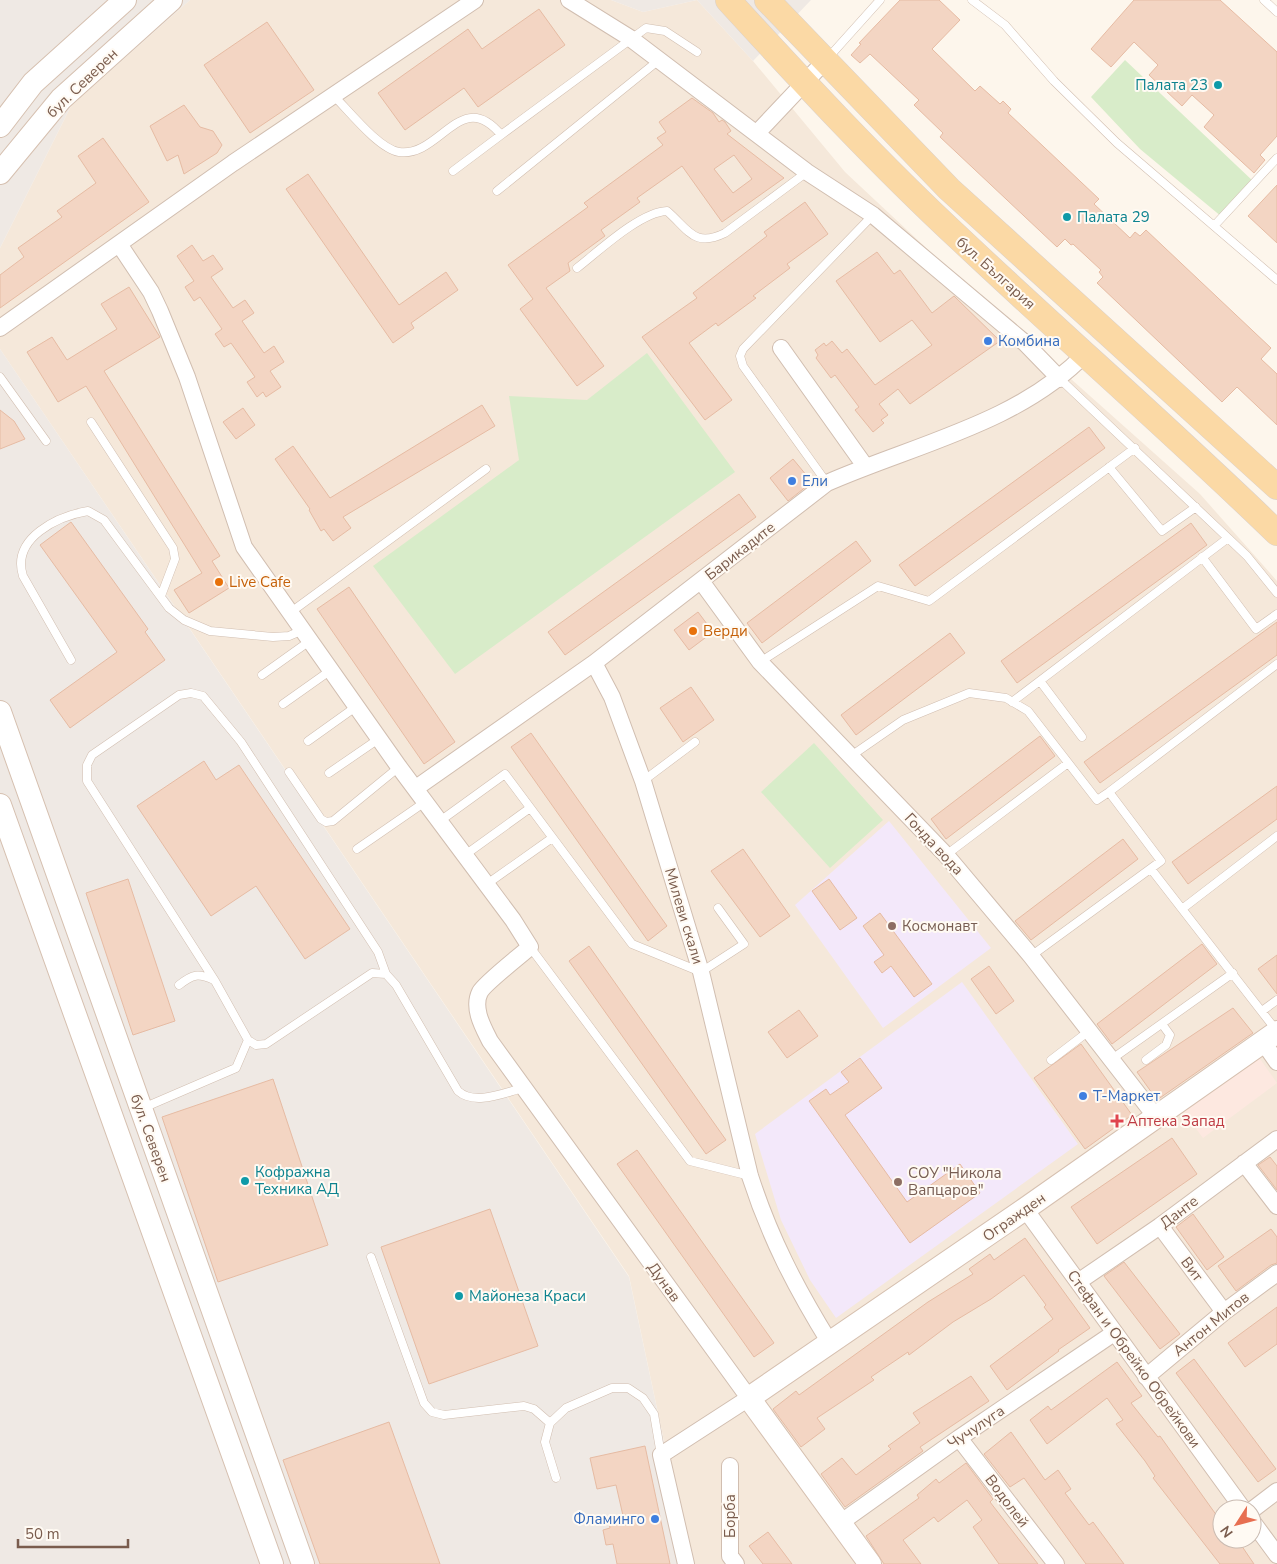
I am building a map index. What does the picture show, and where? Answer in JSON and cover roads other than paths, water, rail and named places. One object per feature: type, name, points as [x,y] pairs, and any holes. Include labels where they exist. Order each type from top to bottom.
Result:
[{"type":"main road","name":"бул. Северен","points":[[0,126],[33,82],[125,0]]},
{"type":"main road","name":"бул. Северен","points":[[0,173],[60,99],[171,0]]},
{"type":"main road","name":"бул. България","points":[[728,0],[805,83],[960,239],[1187,446],[1277,533]]},
{"type":"main road","points":[[767,0],[949,189],[1277,487]]},
{"type":"main road","name":"бул. Северен","points":[[0,712],[303,1564]]},
{"type":"main road","name":"бул. Северен","points":[[0,805],[272,1564]]},
{"type":"main road","name":"Огражден","points":[[749,1398],[1025,1209],[1272,1035]]},
{"type":"main road","name":"Дунав","points":[[749,1398],[870,1564]]},
{"type":"street","points":[[0,328],[119,244],[475,0]]},
{"type":"street","points":[[569,0],[630,38],[807,172],[873,215],[1026,343],[1060,379]]},
{"type":"street","points":[[757,133],[825,61]]},
{"type":"street","points":[[119,244],[151,292],[160,310],[187,377],[244,547],[358,706],[399,767],[487,884],[530,947]]},
{"type":"street","points":[[781,348],[865,466]]},
{"type":"street","name":"Барикадите","points":[[420,795],[827,483],[865,466],[946,438],[1030,398],[1060,379],[1085,354]]},
{"type":"street","name":"Гонда вода","points":[[700,581],[760,662],[946,855],[1031,956],[1156,1117]]},
{"type":"street","name":"Милеви скали","points":[[594,663],[612,697],[643,781],[701,972],[750,1176],[763,1214],[796,1289],[830,1342]]},
{"type":"street","name":"Дунав","points":[[530,947],[480,991],[478,1002],[480,1020],[490,1041],[749,1398]]},
{"type":"street","points":[[1272,1035],[1277,1062]]},
{"type":"street","name":"Данте","points":[[1078,1282],[1160,1226],[1277,1139]]},
{"type":"street","points":[[1244,1163],[1277,1206]]},
{"type":"street","name":"Стефан и Обрейко Обрейкови","points":[[1025,1209],[1236,1499]]},
{"type":"street","name":"Вит","points":[[1160,1226],[1224,1312]]},
{"type":"street","name":"Антон Митов","points":[[1146,1377],[1224,1312],[1277,1273]]},
{"type":"street","name":"Чучулуга","points":[[840,1522],[959,1438],[1114,1333]]},
{"type":"street","points":[[686,1564],[661,1455],[749,1398]]},
{"type":"street","name":"Водолей","points":[[959,1438],[1056,1564]]},
{"type":"street","name":"Борба","points":[[730,1466],[732,1561]]},
{"type":"street","points":[[1262,1502],[1277,1491]]},
{"type":"street","points":[[1262,1535],[1277,1555]]},
{"type":"lane","points":[[825,61],[880,0]]},
{"type":"lane","points":[[972,0],[1005,25],[1054,81],[1117,143],[1277,280]]},
{"type":"lane","points":[[1264,0],[1277,12]]},
{"type":"lane","points":[[453,172],[630,38],[646,28],[664,31],[698,52]]},
{"type":"lane","points":[[497,191],[659,60]]},
{"type":"lane","points":[[334,96],[383,145],[399,152],[417,151],[465,118],[478,118],[493,125],[501,135]]},
{"type":"lane","points":[[1214,226],[1277,158]]},
{"type":"lane","points":[[577,268],[633,225],[650,214],[659,211],[667,211],[690,233],[702,240],[711,240],[725,233],[807,172]]},
{"type":"lane","points":[[827,483],[743,366],[740,356],[743,349],[873,215]]},
{"type":"lane","points":[[0,377],[46,441]]},
{"type":"lane","points":[[1060,379],[1247,556],[1277,593]]},
{"type":"lane","points":[[91,422],[173,548],[174,559],[161,596]]},
{"type":"lane","points":[[760,662],[878,586],[929,601],[1135,448]]},
{"type":"lane","points":[[1109,467],[1162,531],[1196,507]]},
{"type":"lane","points":[[291,612],[486,469]]},
{"type":"lane","points":[[71,660],[23,576],[20,566],[22,552],[32,538],[45,527],[75,513],[88,511],[110,527],[170,608],[184,620],[210,631],[273,636],[307,635]]},
{"type":"lane","points":[[1012,702],[1228,538]]},
{"type":"lane","points":[[1202,558],[1256,629],[1277,614]]},
{"type":"lane","points":[[262,675],[307,635]]},
{"type":"lane","points":[[851,756],[903,720],[969,693],[1006,698],[1028,711],[1097,800],[1277,664]]},
{"type":"lane","points":[[283,704],[331,670]]},
{"type":"lane","points":[[1040,681],[1082,737]]},
{"type":"lane","points":[[386,974],[372,973],[266,1044],[256,1045],[248,1040],[215,981],[87,781],[88,766],[92,755],[179,695],[192,693],[204,696],[241,742],[378,952],[386,974],[396,985],[458,1091],[465,1098],[478,1099],[523,1088]]},
{"type":"lane","points":[[308,741],[358,706]]},
{"type":"lane","points":[[329,773],[380,738]]},
{"type":"lane","points":[[643,781],[695,742]]},
{"type":"lane","points":[[946,855],[1068,762]]},
{"type":"lane","points":[[289,772],[321,819],[326,822],[333,821],[399,767]]},
{"type":"lane","points":[[440,820],[505,774],[632,944],[701,972],[744,944],[718,908]]},
{"type":"lane","points":[[1031,956],[1161,861],[1109,792]]},
{"type":"lane","points":[[357,849],[420,795]]},
{"type":"lane","points":[[465,855],[530,808]]},
{"type":"lane","points":[[1182,909],[1277,836]]},
{"type":"lane","points":[[487,884],[552,838]]},
{"type":"lane","points":[[1151,868],[1262,1011],[1272,1035]]},
{"type":"lane","points":[[530,947],[690,1161],[750,1176]]},
{"type":"lane","points":[[179,985],[191,976],[200,974],[215,981]]},
{"type":"lane","points":[[1112,1059],[1233,974]]},
{"type":"lane","points":[[1262,1011],[1277,1000]]},
{"type":"lane","points":[[1146,1060],[1166,1045],[1170,1035],[1162,1024]]},
{"type":"lane","points":[[1051,1060],[1090,1030]]},
{"type":"lane","points":[[141,1108],[236,1068],[248,1040]]},
{"type":"lane","points":[[371,1257],[424,1403],[432,1412],[444,1415],[524,1406],[534,1409],[550,1423]]},
{"type":"lane","points":[[556,1478],[546,1442],[550,1423],[566,1408],[589,1396],[612,1388],[628,1388],[644,1398],[654,1414],[661,1455]]},
{"type":"place","name":"Палата 23","points":[[1218,85]]},
{"type":"place","name":"Палата 29","points":[[1067,217]]},
{"type":"place","name":"Комбина","points":[[988,341]]},
{"type":"place","name":"Ели","points":[[792,481]]},
{"type":"place","name":"Live Cafe","points":[[219,582]]},
{"type":"place","name":"Верди","points":[[693,631]]},
{"type":"place","name":"Космонавт","points":[[892,926]]},
{"type":"place","name":"Т-Маркет","points":[[1083,1096]]},
{"type":"place","name":"Аптека Запад","points":[[1117,1121]]},
{"type":"place","name":"Кофражна Техника АД","points":[[245,1181]]},
{"type":"place","name":"СОУ \"Никола Вапцаров\"","points":[[898,1182]]},
{"type":"place","name":"Майонеза Краси","points":[[459,1296]]},
{"type":"place","name":"Фламинго","points":[[655,1519]]}]
